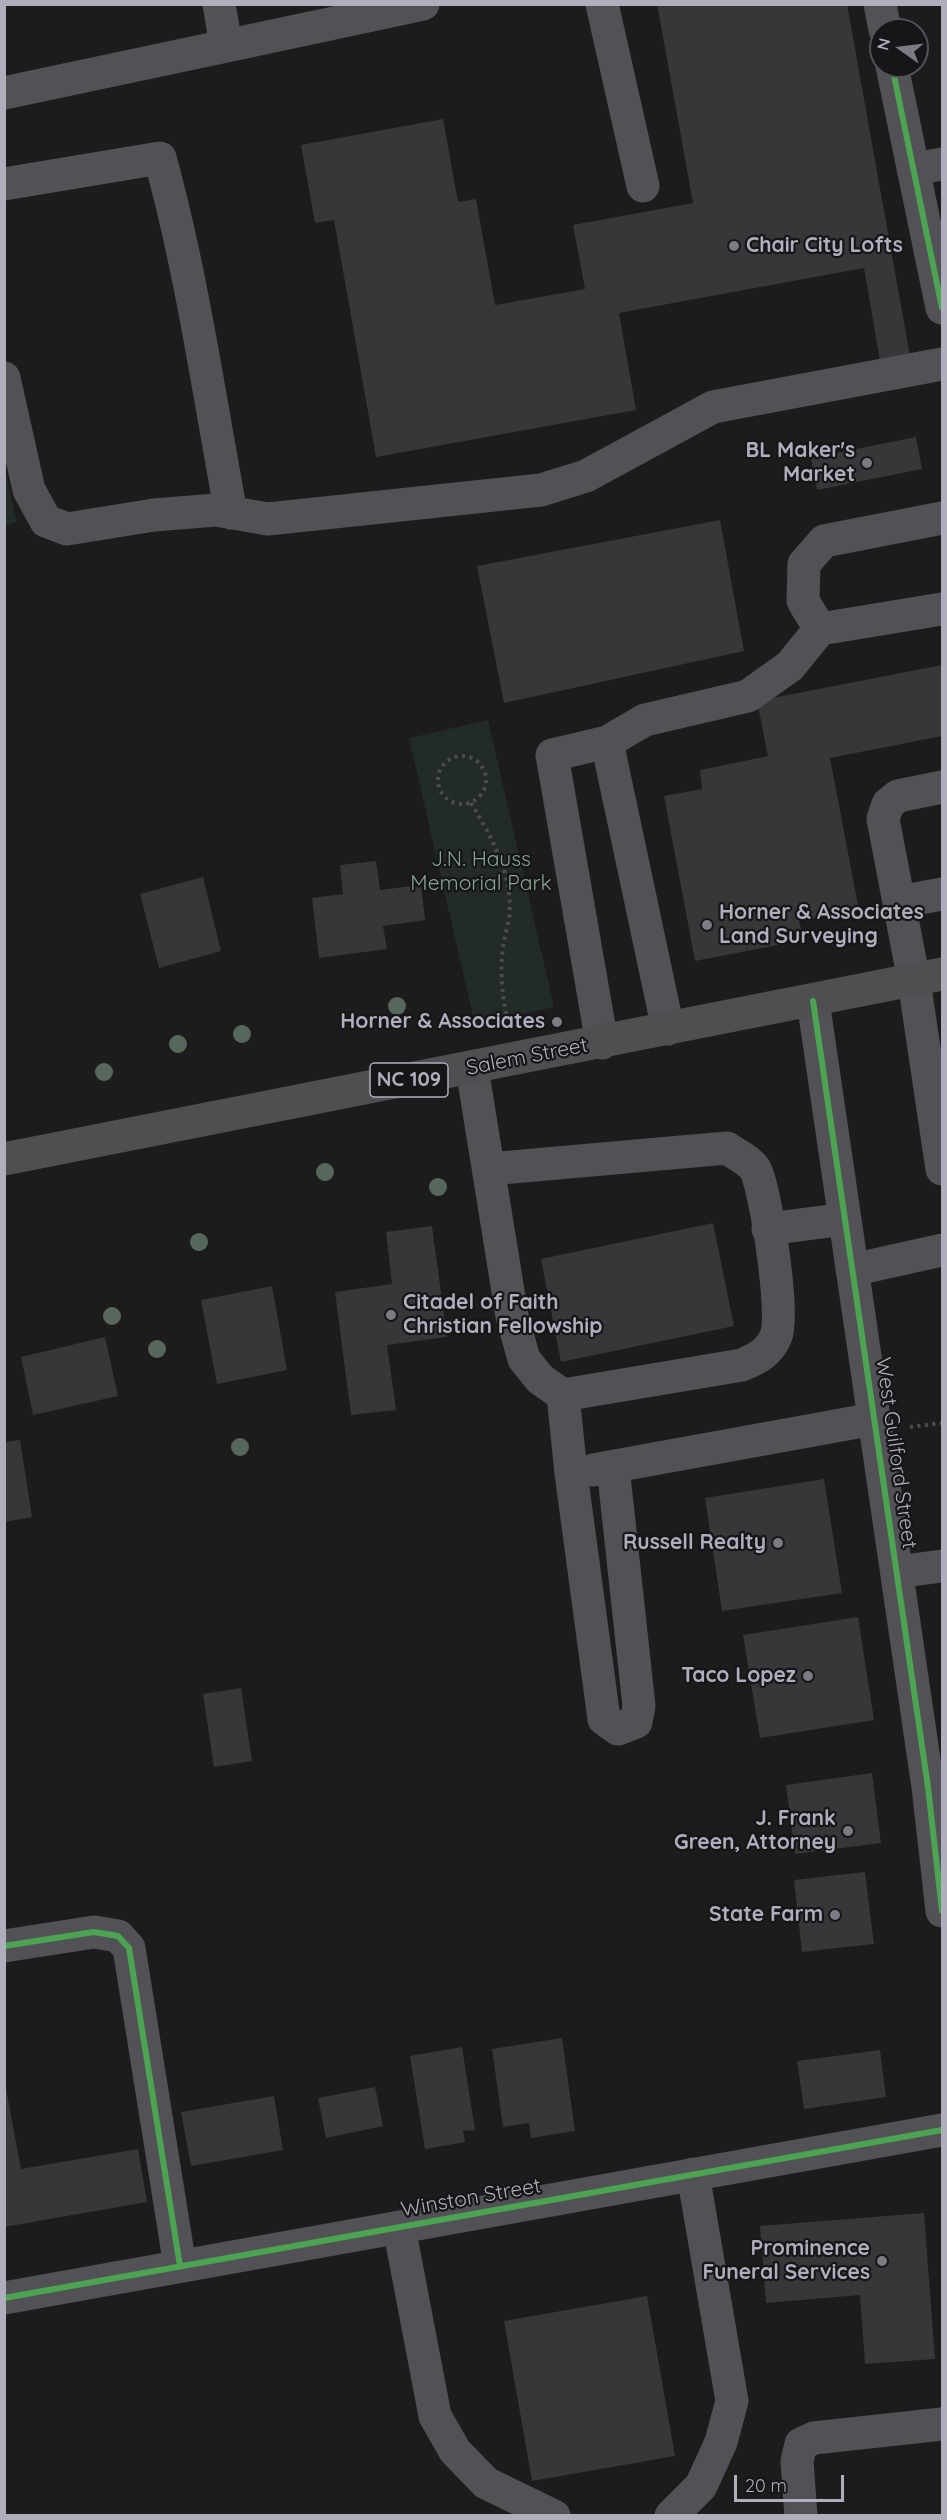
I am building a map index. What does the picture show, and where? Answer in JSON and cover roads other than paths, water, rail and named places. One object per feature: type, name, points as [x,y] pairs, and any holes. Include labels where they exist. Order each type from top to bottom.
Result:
[{"type":"main road","name":"Salem Street","points":[[4,1159],[928,978]]},
{"type":"street","points":[[219,4],[226,46]]},
{"type":"street","points":[[4,93],[423,4]]},
{"type":"street","points":[[602,4],[643,186]]},
{"type":"street","points":[[896,78],[928,166],[942,308]]},
{"type":"street","points":[[4,184],[160,159],[185,264],[231,513]]},
{"type":"street","points":[[4,378],[29,490],[46,521],[66,529],[154,515],[216,510],[268,519],[541,490],[586,476],[712,407],[942,364]]},
{"type":"street","points":[[820,629],[803,601],[804,564],[824,541],[942,518]]},
{"type":"street","points":[[602,1042],[552,755],[607,742],[645,720],[748,696],[790,666],[820,629],[942,609]]},
{"type":"street","points":[[607,742],[668,1029]]},
{"type":"street","points":[[942,787],[898,796],[888,804],[883,819],[899,902],[928,978],[942,1169]]},
{"type":"street","points":[[899,902],[942,894]]},
{"type":"street","name":"West Guilford Street","points":[[813,1001],[897,1572],[935,1786],[942,1911]]},
{"type":"street","points":[[472,1068],[512,1316],[524,1359],[540,1379],[563,1395],[742,1365],[763,1356],[777,1335],[778,1305],[764,1194],[755,1168],[727,1148],[489,1169]]},
{"type":"street","points":[[768,1229],[845,1219]]},
{"type":"street","points":[[852,1270],[942,1250]]},
{"type":"street","points":[[563,1395],[571,1473],[604,1719],[618,1729],[636,1722],[639,1706],[613,1467]]},
{"type":"street","points":[[571,1473],[874,1419]]},
{"type":"street","points":[[897,1572],[942,1566]]},
{"type":"street","points":[[4,1946],[94,1932],[118,1936],[129,1948],[180,2266]]},
{"type":"street","name":"Winston Street","points":[[4,2298],[942,2130]]},
{"type":"street","points":[[671,2516],[701,2486],[720,2442],[732,2401],[693,2174]]},
{"type":"street","points":[[399,2227],[435,2416],[455,2451],[486,2483],[554,2516]]},
{"type":"street","points":[[801,2516],[796,2461],[801,2444],[814,2438],[942,2424]]},
{"type":"place","name":"Chair City Lofts","points":[[734,246]]},
{"type":"place","name":"BL Maker's Market","points":[[867,463]]},
{"type":"place","name":"Horner & Associates Land Surveying","points":[[707,925]]},
{"type":"place","name":"Horner & Associates","points":[[557,1022]]},
{"type":"place","name":"Citadel of Faith Christian Fellowship","points":[[391,1315]]},
{"type":"place","name":"Russell Realty","points":[[778,1543]]},
{"type":"place","name":"Taco Lopez","points":[[808,1676]]},
{"type":"place","name":"J. Frank Green, Attorney","points":[[848,1831]]},
{"type":"place","name":"State Farm","points":[[835,1915]]},
{"type":"place","name":"Prominence Funeral Services","points":[[882,2261]]},
{"type":"park label","name":"J.N. Hauss Memorial Park","points":[[481,872]]}]
